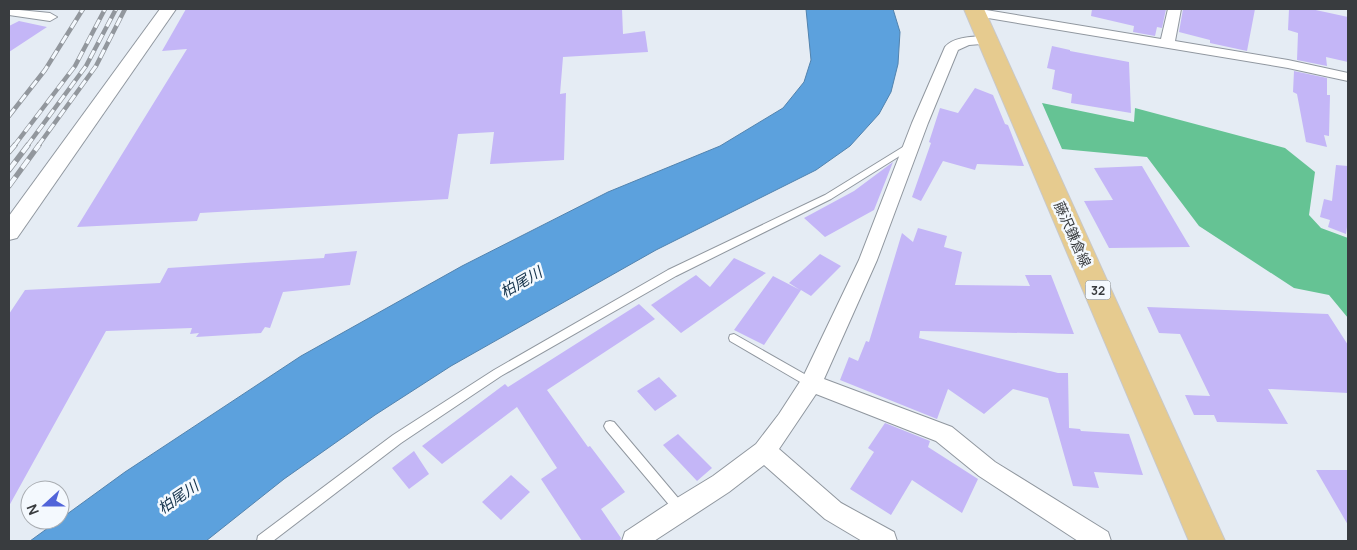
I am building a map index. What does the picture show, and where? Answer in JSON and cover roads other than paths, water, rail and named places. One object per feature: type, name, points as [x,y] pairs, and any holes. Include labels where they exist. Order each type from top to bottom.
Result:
[{"type":"main road","name":"藤沢鎌倉線","points":[[977,10],[988,40],[1207,541]]},
{"type":"street","points":[[9,232],[168,9]]},
{"type":"street","points":[[1167,44],[1175,9]]},
{"type":"street","points":[[977,10],[1288,64],[1348,77]]},
{"type":"street","points":[[9,11],[50,17]]},
{"type":"street","points":[[634,541],[680,508],[721,484],[764,451],[787,421],[811,383],[868,260],[952,47],[967,41],[988,40]]},
{"type":"street","points":[[811,383],[944,434],[987,469],[1099,541]]},
{"type":"street","points":[[764,451],[833,511],[885,541]]},
{"type":"lane","points":[[263,541],[397,439],[479,384],[704,256],[777,224],[835,193],[871,173],[912,145]]},
{"type":"lane","points":[[734,338],[811,383]]},
{"type":"lane","points":[[610,426],[680,508]]},
{"type":"water","name":"柏尾川","points":[[806,9],[893,9],[900,32],[898,64],[891,92],[879,114],[850,146],[816,170],[656,250],[451,366],[375,415],[284,479],[206,541],[30,541],[45,530],[70,530],[70,512],[125,472],[301,356],[462,266],[608,192],[720,146],[783,108],[804,82],[811,60]]},
{"type":"railway","points":[[9,116],[45,70],[83,9]]},
{"type":"railway","points":[[14,146],[75,66],[105,9]]},
{"type":"railway","points":[[27,146],[86,66],[116,9]]},
{"type":"railway","points":[[38,146],[96,66],[125,9]]},
{"type":"railway","points":[[9,152],[15,145]]},
{"type":"railway","points":[[9,170],[28,145]]},
{"type":"railway","points":[[9,186],[39,145]]}]
